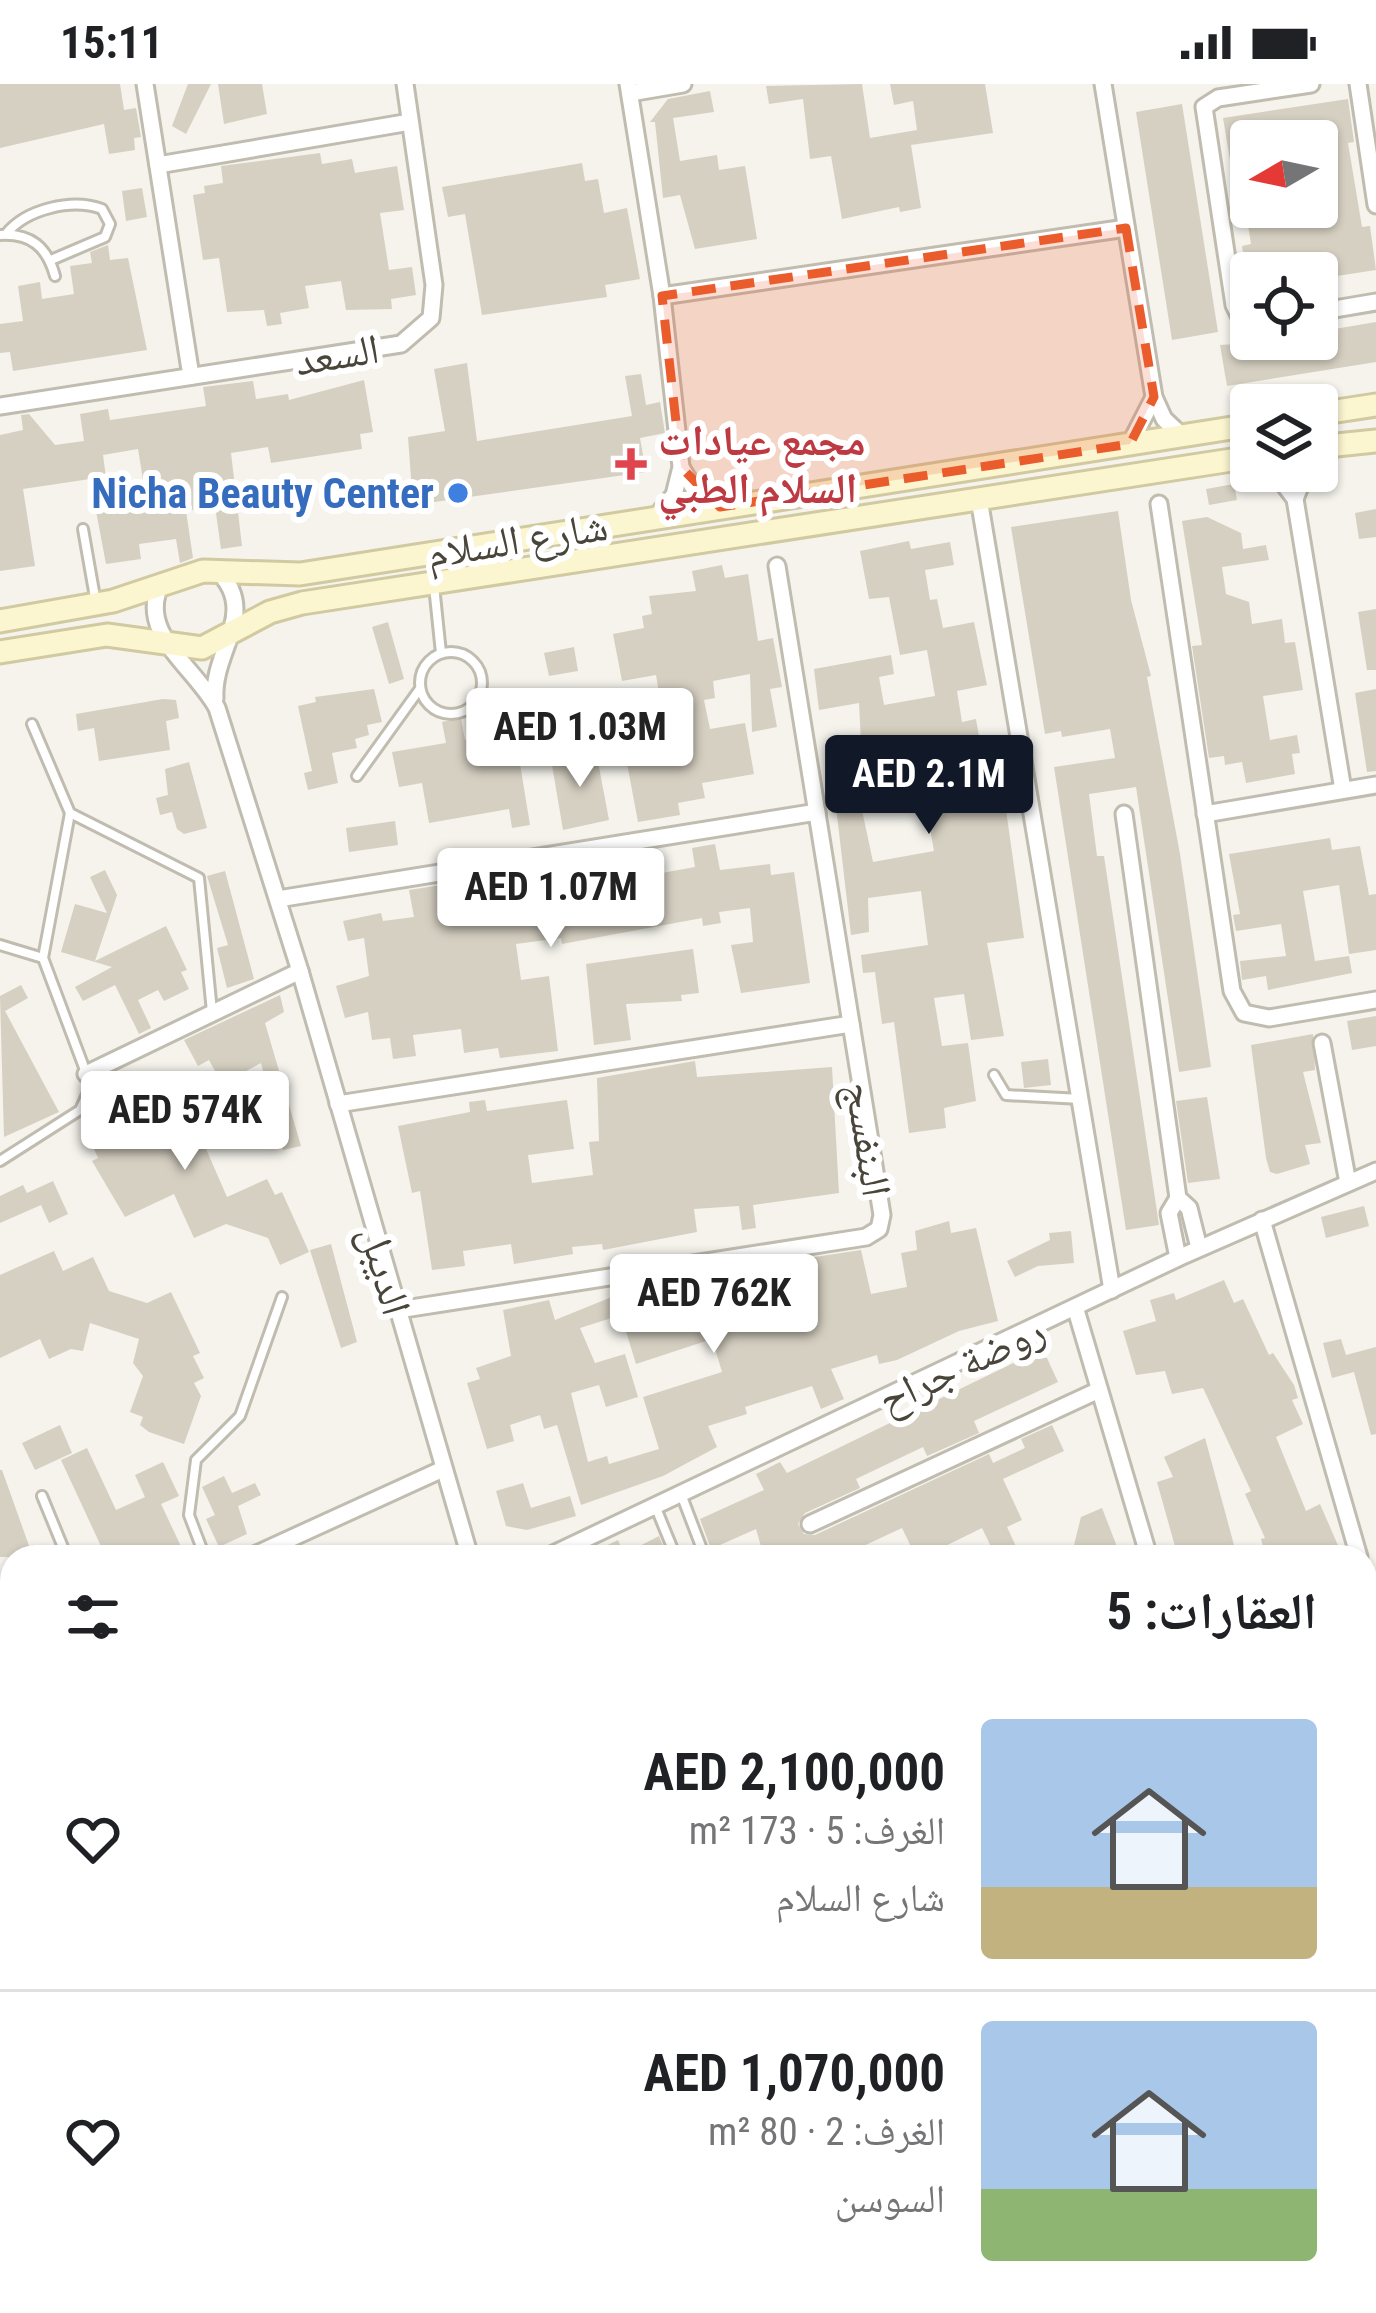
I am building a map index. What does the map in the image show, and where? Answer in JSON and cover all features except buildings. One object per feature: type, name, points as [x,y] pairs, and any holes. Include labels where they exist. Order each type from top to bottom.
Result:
[{"type":"main road","points":[[1338,411],[1376,405]]},
{"type":"main road","name":"شارع السلام","points":[[0,621],[97,604],[162,581],[217,570],[300,574],[1230,428]]},
{"type":"main road","points":[[1338,446],[1376,441]]},
{"type":"main road","name":"شارع السلام","points":[[0,652],[106,635],[202,648],[286,606],[1230,460]]},
{"type":"street","points":[[146,84],[191,376]]},
{"type":"street","name":"السعد","points":[[0,406],[401,344],[431,318],[434,285],[405,84]]},
{"type":"street","points":[[656,517],[674,495],[681,466],[662,296],[629,88],[683,84]]},
{"type":"street","points":[[1103,84],[1154,397],[1164,419],[1182,436]]},
{"type":"street","points":[[1230,279],[1204,107],[1218,98],[1311,84]]},
{"type":"street","points":[[1358,84],[1376,205]]},
{"type":"street","points":[[158,165],[410,122]]},
{"type":"street","points":[[662,296],[1126,228]]},
{"type":"street","points":[[1338,308],[1376,302]]},
{"type":"street","points":[[1130,444],[1154,397]]},
{"type":"street","points":[[681,466],[696,492],[720,507]]},
{"type":"street","points":[[1290,492],[1295,499],[1343,790]]},
{"type":"street","points":[[1295,499],[1298,492]]},
{"type":"street","points":[[979,499],[1112,1290]]},
{"type":"street","points":[[1159,504],[1232,991],[1244,1013],[1269,1018],[1376,1000]]},
{"type":"street","name":"البنفسج","points":[[398,1310],[866,1238],[879,1229],[882,1215],[776,566]]},
{"type":"street","name":"الديبل","points":[[217,570],[236,603],[233,636],[219,663],[217,708]]},
{"type":"street","points":[[162,581],[154,616],[169,645]]},
{"type":"street","name":"الديبل","points":[[169,645],[196,673],[217,708],[300,971],[466,1545]]},
{"type":"street","points":[[1205,814],[1376,785]]},
{"type":"street","points":[[278,899],[817,812]]},
{"type":"street","points":[[1124,814],[1178,1198],[1169,1213],[1178,1258]]},
{"type":"street","points":[[86,1074],[300,971]]},
{"type":"street","points":[[338,1104],[851,1024]]},
{"type":"street","points":[[1322,1043],[1348,1183]]},
{"type":"street","name":"روضة جراح","points":[[572,1545],[1199,1248],[1376,1171]]},
{"type":"street","points":[[1178,1198],[1189,1208],[1199,1248]]},
{"type":"street","points":[[1262,1220],[1356,1545]]},
{"type":"street","points":[[1076,1310],[1145,1545]]},
{"type":"street","points":[[810,1524],[1100,1390]]},
{"type":"street","points":[[276,1545],[443,1469]]},
{"type":"lane","points":[[3,235],[29,214],[89,204],[102,208],[110,224],[105,237],[51,260]]},
{"type":"lane","points":[[3,235],[21,234],[51,260],[56,276]]},
{"type":"lane","points":[[83,529],[97,604]]},
{"type":"lane","points":[[434,586],[441,653]]},
{"type":"lane","points":[[357,776],[420,689],[426,664],[441,653],[458,652],[479,669],[482,686],[476,703],[461,713],[443,714],[428,704],[420,689]]},
{"type":"lane","points":[[0,1161],[80,1110],[90,1097],[43,958],[70,813],[32,724]]},
{"type":"lane","points":[[70,813],[199,878],[212,1013]]},
{"type":"lane","points":[[0,945],[43,958]]},
{"type":"lane","points":[[994,1075],[1006,1095],[1082,1099]]},
{"type":"lane","points":[[200,1545],[189,1515],[196,1460],[240,1415],[282,1297]]},
{"type":"lane","points":[[681,1494],[700,1545]]},
{"type":"lane","points":[[42,1496],[62,1545]]},
{"type":"lane","points":[[655,1506],[671,1545]]},
{"type":"highlighted area","points":[[1126,228],[1154,397],[1130,444],[720,507],[681,467],[662,296]]},
{"type":"place","name":"مجمع عيادات السلام الطبي","points":[[631,464]]},
{"type":"place","name":"Nicha Beauty Center","points":[[458,493]]}]
